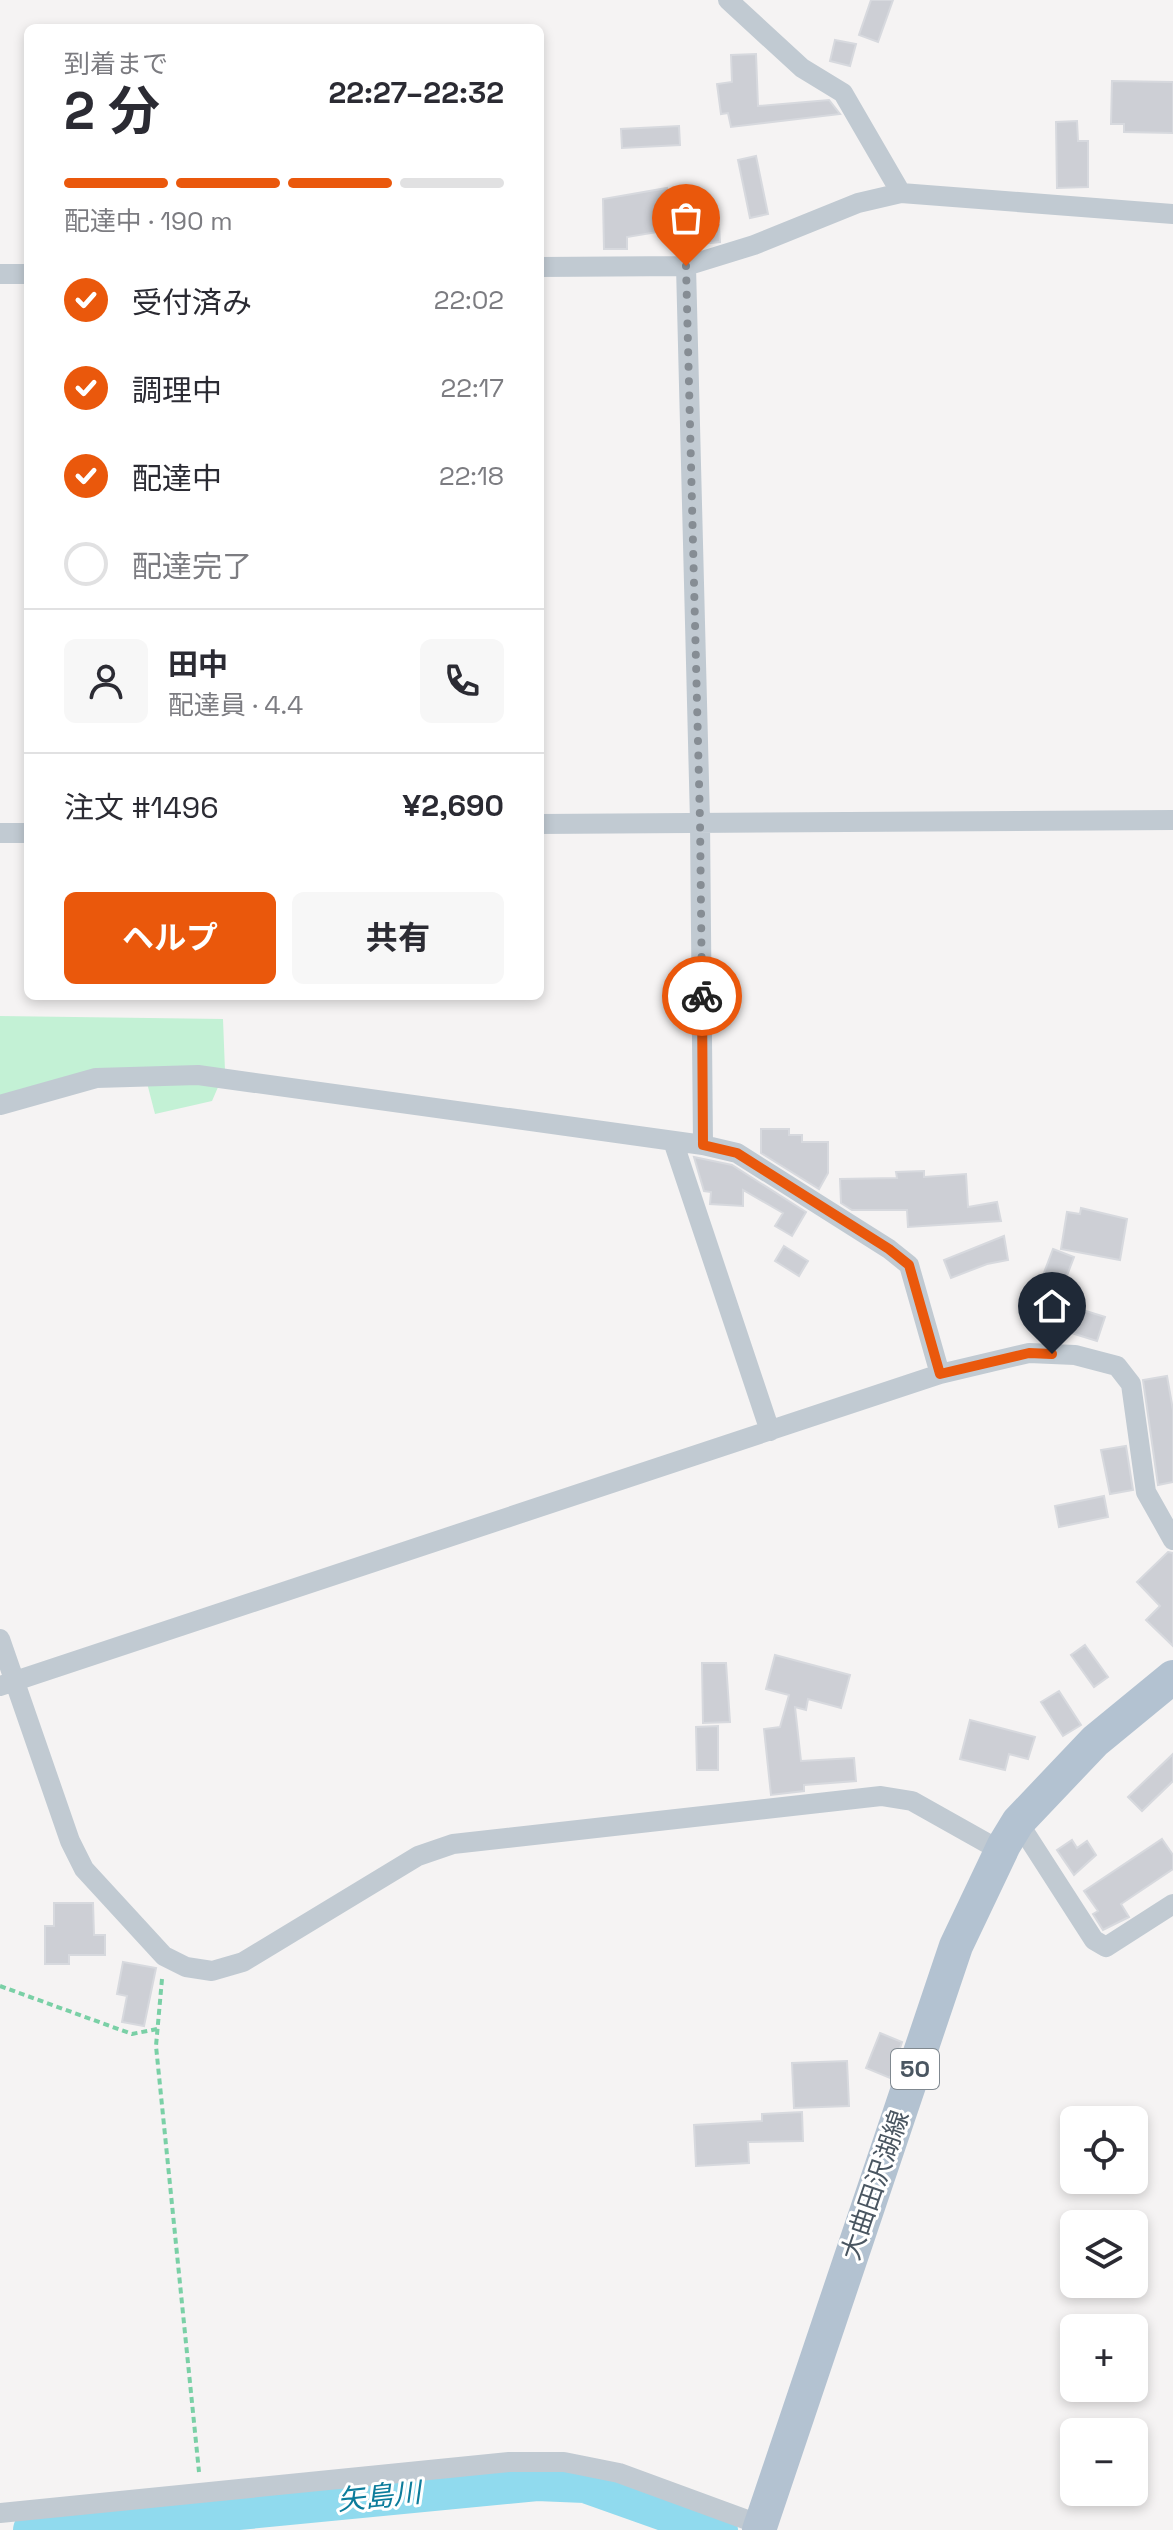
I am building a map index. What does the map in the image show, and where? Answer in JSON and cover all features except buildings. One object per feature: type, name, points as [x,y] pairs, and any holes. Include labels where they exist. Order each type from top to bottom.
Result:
[{"type":"main road","name":"大曲田沢湖線","points":[[760,2527],[956,1946],[1001,1851],[1018,1822],[1095,1741],[1173,1677]]},
{"type":"street","points":[[728,0],[802,68],[843,93],[901,193]]},
{"type":"street","points":[[544,267],[686,266],[754,245],[858,203],[901,193],[1173,214]]},
{"type":"street","points":[[686,266],[700,821],[703,1145]]},
{"type":"street","points":[[0,274],[24,274]]},
{"type":"street","points":[[544,824],[1173,820]]},
{"type":"street","points":[[0,833],[24,833]]},
{"type":"street","points":[[0,1105],[96,1078],[198,1075],[703,1145],[737,1153],[889,1249],[909,1265],[940,1374]]},
{"type":"street","points":[[673,1141],[770,1431]]},
{"type":"street","points":[[7,1684],[940,1374],[1029,1353],[1075,1355],[1117,1366],[1131,1384],[1146,1492],[1172,1535]]},
{"type":"street","points":[[0,1639],[7,1684],[84,1869],[164,1956],[186,1967],[212,1971],[243,1962],[418,1856],[453,1844],[881,1796],[912,1801],[1001,1851]]},
{"type":"street","points":[[1018,1822],[1094,1940],[1106,1947],[1173,1904]]},
{"type":"street","points":[[0,2513],[509,2462],[564,2462],[619,2473],[760,2527]]},
{"type":"path","points":[[164,1956],[156,2046],[202,2494]]},
{"type":"path","points":[[0,1986],[132,2034],[157,2029]]},
{"type":"green space","points":[[0,1016],[223,1019],[225,1071],[212,1101],[155,1114],[147,1083],[103,1085],[0,1114]]},
{"type":"waterway","name":"矢島川","points":[[33,2530],[537,2481],[585,2483],[718,2530]]},
{"type":"way so far","points":[[686,266],[702,996]]},
{"type":"route","points":[[702,996],[703,1145],[737,1153],[889,1249],[909,1265],[940,1374],[1029,1353],[1052,1354]]}]
